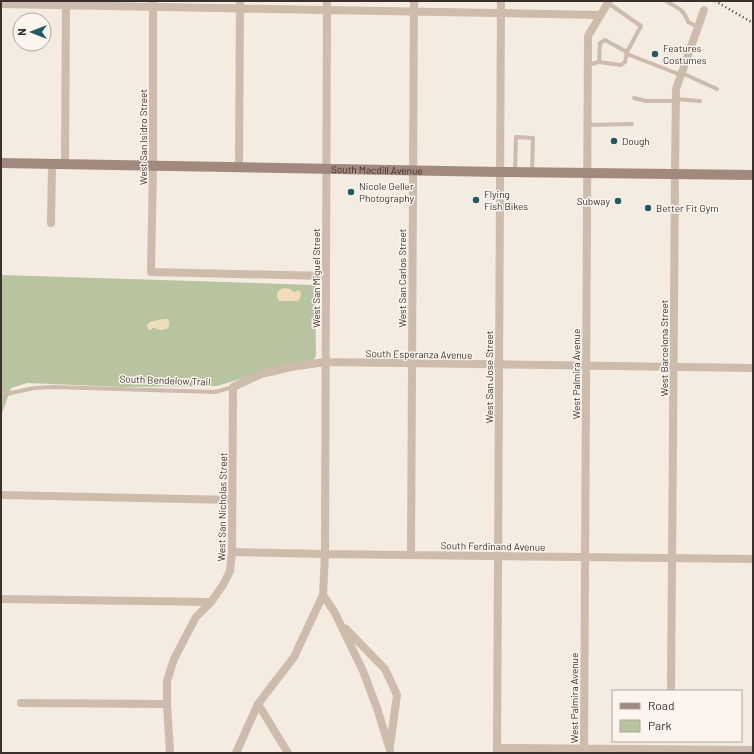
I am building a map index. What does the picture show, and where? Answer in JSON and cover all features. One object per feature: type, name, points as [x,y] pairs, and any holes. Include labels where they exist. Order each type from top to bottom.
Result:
[{"type":"street","name":"West San Miguel Street","points":[[323,595],[325,554],[327,1]]},
{"type":"street","name":"West San Carlos Street","points":[[411,555],[414,1]]},
{"type":"street","name":"West San Jose Street","points":[[497,750],[501,1]]},
{"type":"street","name":"West Palmira Avenue","points":[[584,751],[588,36],[608,2]]},
{"type":"street","points":[[1,4],[66,3],[240,5],[327,10],[600,15]]},
{"type":"street","points":[[65,164],[66,3]]},
{"type":"street","name":"West San Isidro Street","points":[[153,4],[153,165],[151,272],[326,276]]},
{"type":"street","points":[[239,167],[240,5]]},
{"type":"street","name":"West Barcelona Street","points":[[671,690],[674,174],[676,89],[704,10]]},
{"type":"street","name":"South Macdill Avenue","points":[[1,163],[532,173],[753,175]]},
{"type":"street","points":[[51,223],[52,164]]},
{"type":"street","name":"South Esperanza Avenue","points":[[325,362],[753,368]]},
{"type":"street","name":"South Bendelow Trail","points":[[233,387],[261,374],[291,367],[325,362]]},
{"type":"street","name":"West San Nicholas Street","points":[[170,753],[167,681],[174,659],[196,617],[211,602],[223,585],[230,571],[232,552],[233,387]]},
{"type":"street","points":[[1,495],[232,500]]},
{"type":"street","name":"South Ferdinand Avenue","points":[[232,552],[585,558],[753,559]]},
{"type":"street","points":[[323,595],[335,613],[363,671],[377,708],[390,752]]},
{"type":"street","points":[[236,753],[258,704],[294,657],[323,595]]},
{"type":"street","points":[[1,599],[211,602]]},
{"type":"street","points":[[340,623],[385,669],[397,695],[390,752]]},
{"type":"street","points":[[21,703],[167,704]]},
{"type":"street","points":[[258,704],[288,753]]},
{"type":"street","points":[[497,750],[584,751],[670,748],[753,750]]},
{"type":"lane","points":[[666,1],[686,14],[688,22],[698,27]]},
{"type":"lane","points":[[588,65],[599,62],[621,65],[625,62],[627,53],[641,26],[608,2]]},
{"type":"lane","points":[[599,62],[600,43],[605,40],[627,53],[717,89]]},
{"type":"lane","points":[[634,98],[646,101],[700,101]]},
{"type":"lane","points":[[588,125],[632,124]]},
{"type":"lane","points":[[515,172],[516,137],[533,138],[532,173]]},
{"type":"lane","name":"South Bendelow Trail","points":[[1,393],[6,394],[34,388],[53,387],[215,392],[233,387]]},
{"type":"green space","points":[[1,275],[315,285],[316,356],[311,364],[283,366],[217,386],[123,387],[27,383],[11,388],[1,416]]},
{"type":"sand","points":[[284,288],[290,289],[294,292],[299,290],[301,293],[298,301],[279,301],[277,293]]},
{"type":"sand","points":[[168,319],[169,321],[169,326],[167,329],[160,330],[152,328],[149,330],[147,327],[150,322]]},
{"type":"railway","points":[[715,1],[753,23]]},
{"type":"place","name":"Features Costumes","points":[[655,54]]},
{"type":"place","name":"Dough","points":[[614,141]]},
{"type":"place","name":"Nicole Geller Photography","points":[[351,192]]},
{"type":"place","name":"Flying Fish Bikes","points":[[476,200]]},
{"type":"place","name":"Subway","points":[[618,201]]},
{"type":"place","name":"Better Fit Gym","points":[[648,208]]}]
